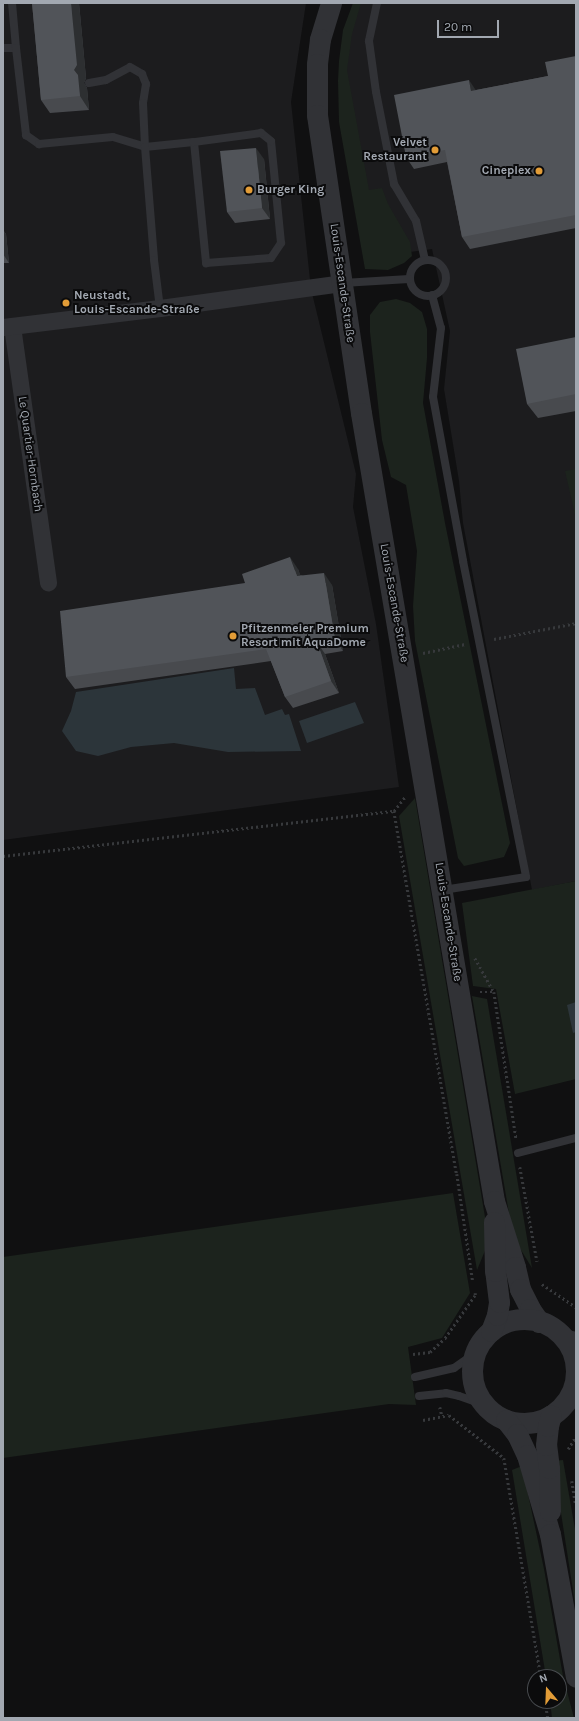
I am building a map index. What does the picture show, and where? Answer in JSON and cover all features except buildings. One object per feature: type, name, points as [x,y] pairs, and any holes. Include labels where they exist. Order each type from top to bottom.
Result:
[{"type":"street","name":"Louis-Escande-Straße","points":[[330,3],[320,39],[316,90],[317,116],[343,283],[362,420],[443,890],[494,1201],[515,1267],[520,1290],[539,1322]]},
{"type":"street","name":"Le Quartier-Hornbach","points":[[48,582],[7,326],[160,308],[343,283]]},
{"type":"street","name":"Louis-Escande-Straße","points":[[491,1331],[497,1314],[499,1302],[495,1271],[494,1201]]},
{"type":"street","points":[[518,1320],[539,1322],[570,1339],[574,1357],[575,1379],[569,1396],[551,1415],[529,1423],[506,1420],[498,1416],[479,1398],[473,1381],[472,1372],[474,1354],[481,1342],[491,1331],[503,1323],[518,1320]]},
{"type":"street","points":[[550,1534],[549,1468],[546,1445],[551,1415]]},
{"type":"street","points":[[506,1420],[517,1434],[525,1451],[550,1534],[576,1677]]},
{"type":"lane","points":[[12,3],[26,135],[39,144],[113,137],[145,147],[261,133],[271,141],[281,243],[271,258],[206,263],[194,142]]},
{"type":"lane","points":[[377,3],[368,41],[376,92],[394,184],[416,221],[425,260]]},
{"type":"lane","points":[[3,48],[16,48]]},
{"type":"lane","points":[[89,83],[106,80],[130,67],[142,74],[146,84],[144,103],[145,147],[154,260],[160,308]]},
{"type":"lane","points":[[425,260],[436,261],[440,264],[446,274],[442,289],[432,296],[423,295],[416,292],[409,279],[415,264],[425,260]]},
{"type":"lane","points":[[343,283],[409,279]]},
{"type":"lane","points":[[432,296],[441,328],[433,396],[463,561],[526,877],[443,890]]},
{"type":"lane","points":[[518,1153],[576,1138]]},
{"type":"lane","points":[[415,1377],[454,1368],[474,1354]]},
{"type":"lane","points":[[419,1396],[446,1393],[467,1398],[485,1405]]},
{"type":"path","points":[[3,856],[394,811],[457,1174],[475,1295],[440,1342],[430,1352],[413,1354]]},
{"type":"path","points":[[423,1420],[449,1415],[504,1458],[540,1669]]},
{"type":"shaded area","points":[[3,3],[306,3],[291,102],[311,289],[356,474],[353,507],[376,624],[399,787],[3,840]]},
{"type":"shaded area","points":[[353,3],[361,3],[352,34],[347,70],[369,190],[382,188],[388,204],[410,242],[412,256],[404,263],[388,270],[365,269],[339,122],[339,61],[343,30]]},
{"type":"shaded area","points":[[356,3],[576,3],[576,881],[532,890],[463,523],[459,481],[444,389],[450,331],[432,249],[373,257],[342,63]]},
{"type":"shaded area","points":[[396,299],[410,303],[422,312],[427,329],[427,358],[423,403],[445,523],[510,843],[504,857],[464,866],[458,858],[415,641],[413,606],[417,551],[406,485],[391,477],[382,440],[370,332],[370,315],[380,302]]},
{"type":"shaded area","points":[[576,469],[576,519],[565,471]]},
{"type":"shaded area","points":[[234,668],[236,689],[255,688],[265,715],[282,709],[285,715],[289,714],[301,751],[228,752],[174,743],[131,747],[98,756],[76,751],[62,731],[71,711],[76,692]]},
{"type":"shaded area","points":[[355,702],[364,723],[307,743],[299,721]]},
{"type":"shaded area","points":[[415,798],[489,1241],[477,1270],[399,816]]},
{"type":"shaded area","points":[[576,881],[576,1079],[515,1094],[496,989],[473,986],[462,903]]},
{"type":"shaded area","points":[[472,996],[487,999],[532,1268],[513,1237]]},
{"type":"shaded area","points":[[576,1002],[576,1032],[573,1033],[567,1005]]},
{"type":"shaded area","points":[[453,1193],[470,1293],[442,1338],[408,1347],[416,1405],[389,1404],[3,1458],[3,1257]]},
{"type":"shaded area","points":[[563,1460],[576,1535],[576,1610],[553,1461]]},
{"type":"shaded area","points":[[522,1466],[544,1569],[562,1669],[545,1669],[512,1470]]},
{"type":"shaded area","points":[[567,1691],[574,1718],[552,1718],[551,1709],[567,1709]]},
{"type":"place","name":"Velvet Restaurant","points":[[435,150]]},
{"type":"place","name":"Cineplex","points":[[539,171]]},
{"type":"place","name":"Burger King","points":[[249,190]]},
{"type":"place","name":"Neustadt, Louis-Escande-Straße","points":[[66,303]]},
{"type":"place","name":"Pfitzenmeier Premium Resort mit AquaDome","points":[[233,636]]}]
